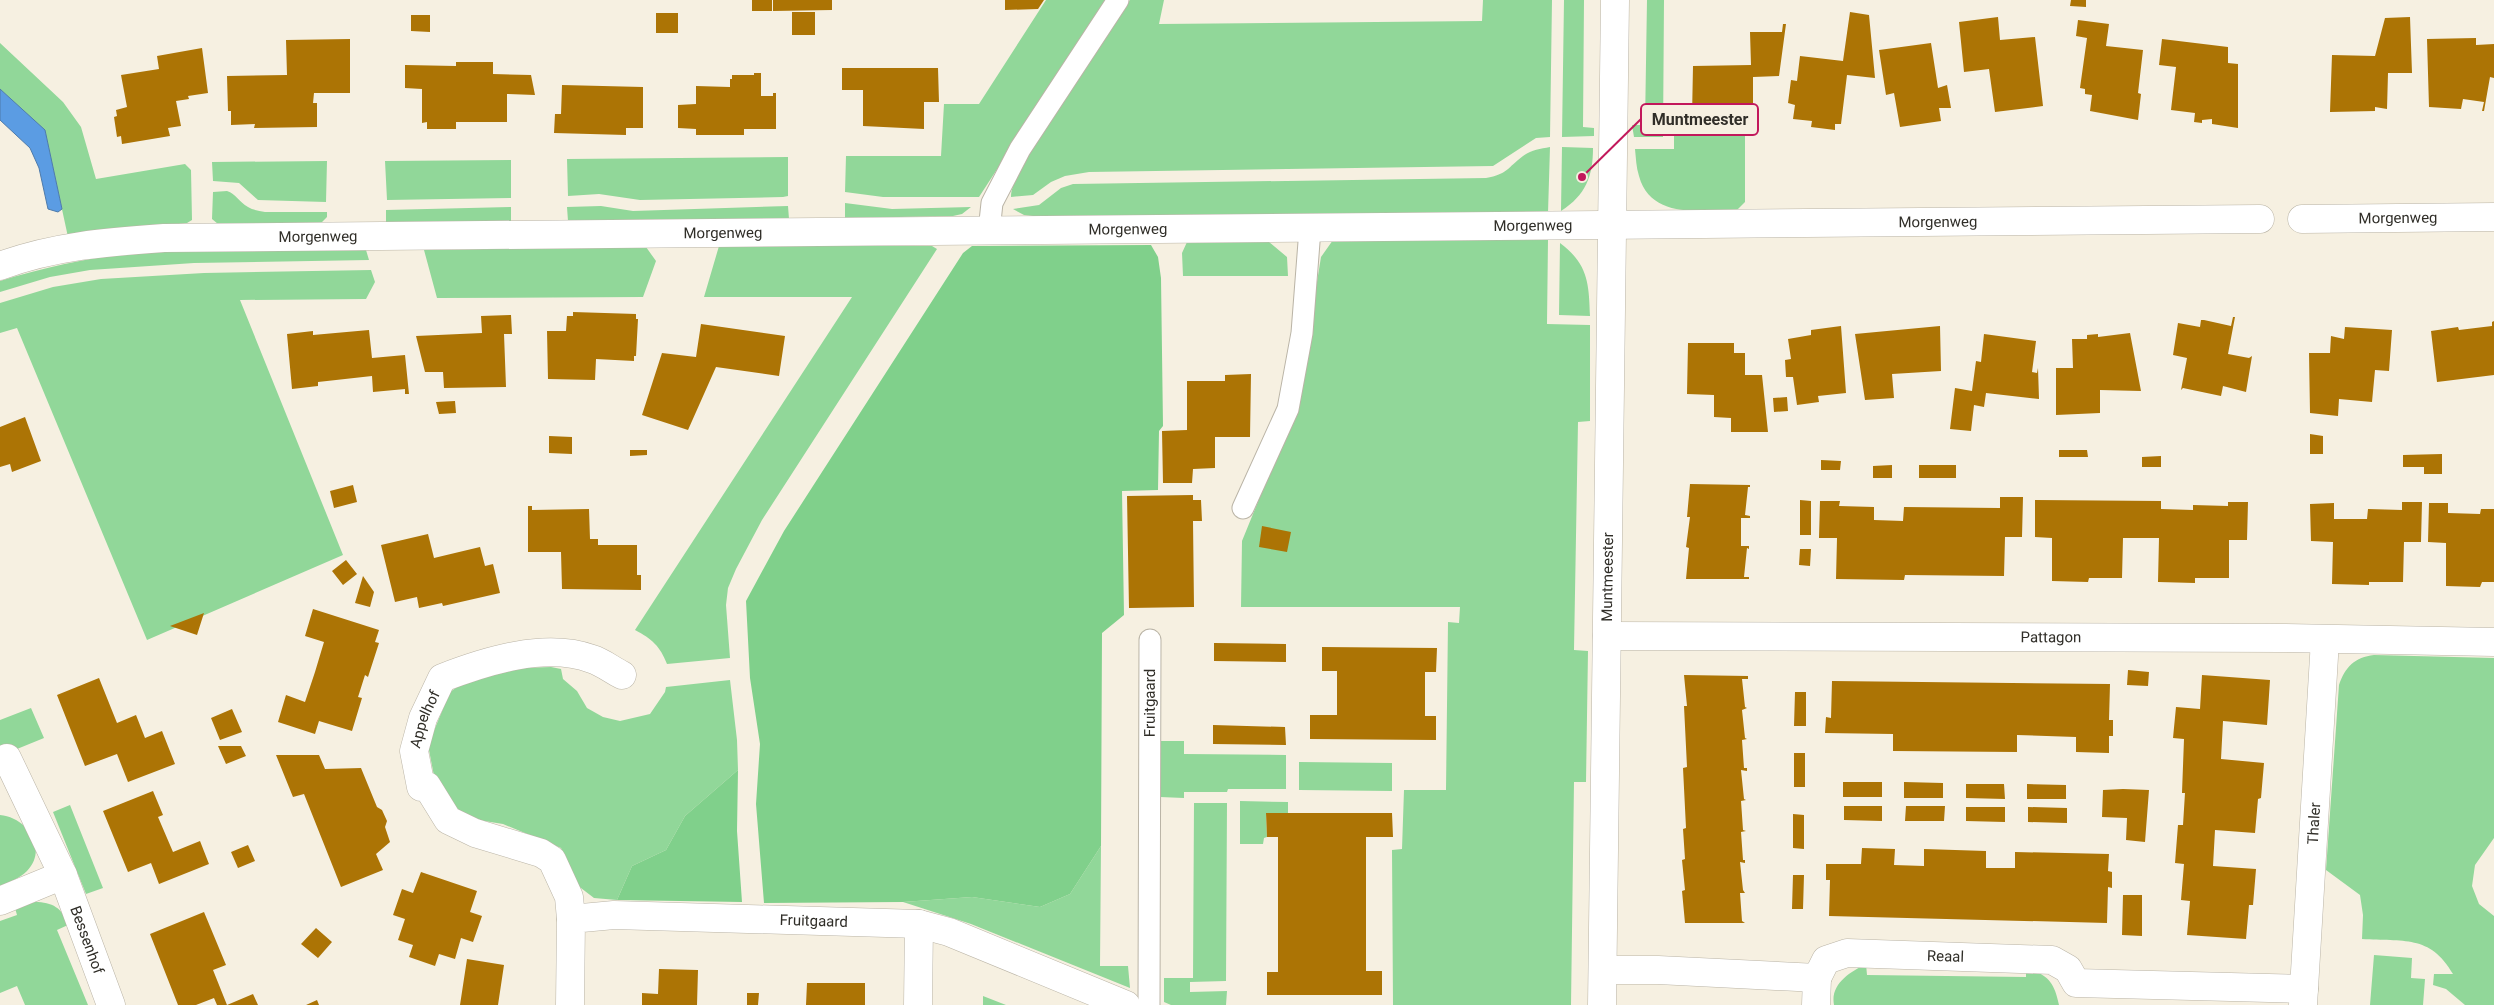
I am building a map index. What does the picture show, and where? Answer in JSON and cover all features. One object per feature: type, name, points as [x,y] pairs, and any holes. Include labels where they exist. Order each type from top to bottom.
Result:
[{"type":"street","name":"Muntmeester","points":[[1602,1005],[1615,0]]},
{"type":"street","name":"Morgenweg","points":[[2302,219],[2494,217]]},
{"type":"street","name":"Morgenweg","points":[[0,266],[20,259],[84,244],[164,238],[2260,219]]},
{"type":"street","name":"Pattagon","points":[[1607,636],[2285,638],[2494,642]]},
{"type":"street","name":"Thaler","points":[[2304,997],[2325,640]]},
{"type":"street","name":"Appelhof","points":[[571,919],[569,897],[552,860],[541,853],[475,833],[448,820],[427,786],[421,787],[414,752],[423,718],[442,678],[489,660],[556,652],[592,658],[622,675]]},
{"type":"street","name":"Bessenhof","points":[[7,758],[63,875],[111,1005]]},
{"type":"street","points":[[0,901],[63,875]]},
{"type":"street","name":"Fruitgaard","points":[[571,919],[614,915],[919,924],[949,932],[1126,1005]]},
{"type":"street","points":[[570,1005],[571,919]]},
{"type":"street","points":[[918,1005],[919,924]]},
{"type":"street","name":"Reaal","points":[[1817,978],[1826,960],[1847,954],[2052,960],[2068,969],[2075,994],[2304,997]]},
{"type":"street","points":[[1603,970],[1658,970],[1817,978],[1816,1005]]},
{"type":"lane","points":[[989,231],[992,203],[1020,149],[1118,0]]},
{"type":"lane","points":[[1243,508],[1288,409],[1302,333],[1310,228]]},
{"type":"lane","name":"Fruitgaard","points":[[1149,1005],[1150,640]]},
{"type":"green space","points":[[1046,0],[1107,0],[979,197],[883,197],[845,192],[846,156],[941,156],[944,104],[979,104]]},
{"type":"green space","points":[[1130,0],[1164,0],[1159,24],[1482,21],[1483,0],[1552,0],[1550,137],[1536,138],[1493,166],[1089,172],[1065,176],[1051,182],[1033,195],[1011,197],[1025,158]]},
{"type":"green space","points":[[1564,0],[1584,0],[1583,127],[1594,128],[1594,136],[1562,137]]},
{"type":"green space","points":[[1647,0],[1664,0],[1663,137],[1634,137],[1632,125],[1645,125]]},
{"type":"green space","points":[[0,43],[63,102],[81,127],[96,179],[185,164],[191,170],[192,220],[187,223],[68,237],[45,131],[0,89]]},
{"type":"green space","points":[[1674,124],[1745,125],[1745,202],[1737,210],[1679,210],[1654,200],[1645,190],[1638,173],[1635,149],[1674,149]]},
{"type":"green space","points":[[1550,147],[1548,213],[1042,217],[1024,215],[1013,209],[1039,205],[1061,188],[1073,184],[1486,178],[1507,170],[1529,152]]},
{"type":"green space","points":[[1562,147],[1593,148],[1593,158],[1589,176],[1582,191],[1570,205],[1561,211]]},
{"type":"green space","points":[[788,157],[788,196],[783,197],[640,200],[599,194],[568,196],[567,159]]},
{"type":"green space","points":[[511,160],[511,198],[387,200],[385,161]]},
{"type":"green space","points":[[327,161],[326,202],[258,200],[239,183],[213,181],[212,162]]},
{"type":"green space","points":[[227,191],[245,205],[256,210],[265,212],[327,212],[327,217],[321,223],[218,224],[212,219],[213,192]]},
{"type":"green space","points":[[845,203],[892,209],[971,207],[962,214],[953,216],[845,218]]},
{"type":"green space","points":[[601,206],[633,211],[788,206],[789,219],[568,221],[567,207]]},
{"type":"green space","points":[[511,207],[511,221],[386,223],[386,210]]},
{"type":"green space","points":[[1333,240],[1548,240],[1547,324],[1590,325],[1590,421],[1578,422],[1574,650],[1588,651],[1586,782],[1574,782],[1571,1005],[1393,1005],[1392,850],[1402,849],[1404,790],[1446,790],[1448,622],[1459,623],[1460,607],[1241,607],[1242,541],[1297,406],[1321,257]]},
{"type":"green space","points":[[1187,242],[1269,242],[1287,257],[1288,276],[1183,276],[1182,253]]},
{"type":"green space","points":[[1560,243],[1582,267],[1589,294],[1590,316],[1559,315]]},
{"type":"green space","points":[[1151,245],[1158,257],[1161,278],[1163,426],[1159,431],[1158,490],[1122,491],[1124,615],[1102,633],[1101,846],[1070,894],[1040,907],[972,897],[903,902],[764,903],[756,804],[760,744],[750,678],[746,601],[784,531],[963,253],[972,246]]},
{"type":"green space","points":[[719,246],[932,246],[937,249],[762,520],[736,569],[728,588],[726,605],[730,658],[667,664],[655,644],[635,630],[852,297],[704,297]]},
{"type":"green space","points":[[646,247],[656,261],[643,297],[437,298],[424,250]]},
{"type":"green space","points":[[366,250],[369,260],[194,263],[90,270],[50,277],[0,292],[0,281],[70,263],[124,254],[198,251]]},
{"type":"green space","points":[[371,270],[375,282],[366,299],[240,300],[343,555],[147,640],[17,328],[0,333],[0,303],[53,287],[101,279],[204,273]]},
{"type":"green space","points":[[2374,655],[2494,658],[2494,838],[2475,865],[2472,886],[2479,904],[2494,916],[2494,1005],[2465,1005],[2446,989],[2433,985],[2434,974],[2453,974],[2435,952],[2425,946],[2403,941],[2362,939],[2363,915],[2360,895],[2326,870],[2339,685],[2344,673],[2352,664],[2361,658]]},
{"type":"green space","points":[[551,667],[561,669],[563,679],[577,691],[587,708],[603,717],[620,721],[650,714],[665,692],[666,687],[730,680],[737,740],[738,770],[685,816],[666,850],[632,866],[617,900],[594,898],[577,885],[561,848],[503,824],[472,819],[452,806],[435,781],[428,745],[450,692],[463,683],[522,668]]},
{"type":"green space","points":[[31,708],[44,738],[17,749],[0,746],[0,720]]},
{"type":"green space","points":[[1161,741],[1184,741],[1184,754],[1286,755],[1286,789],[1228,789],[1227,792],[1184,792],[1184,798],[1160,797]]},
{"type":"green space","points":[[1299,762],[1392,763],[1392,791],[1299,790]]},
{"type":"green space","points":[[738,770],[737,831],[742,902],[617,900],[632,866],[666,850],[685,816]]},
{"type":"green space","points":[[1240,801],[1288,802],[1288,813],[1266,813],[1267,837],[1264,838],[1263,844],[1240,844]]},
{"type":"green space","points":[[1194,803],[1227,803],[1226,981],[1190,982],[1190,992],[1227,991],[1226,1005],[1171,1005],[1164,1002],[1164,978],[1193,978]]},
{"type":"green space","points":[[70,805],[103,888],[86,894],[53,812]]},
{"type":"green space","points":[[0,815],[18,821],[26,828],[32,835],[36,853],[27,871],[18,878],[0,886]]},
{"type":"green space","points":[[1101,846],[1100,966],[1128,966],[1130,988],[971,924],[903,902],[972,897],[1040,907],[1070,894]]},
{"type":"green space","points":[[35,902],[47,903],[56,907],[66,919],[68,925],[57,930],[88,1005],[25,1005],[17,986],[0,993],[0,921],[17,915],[15,908]]},
{"type":"green space","points":[[2374,955],[2412,958],[2411,978],[2425,979],[2423,1005],[2370,1005]]},
{"type":"green space","points":[[1866,964],[1867,975],[2026,977],[2026,967],[2040,973],[2049,980],[2055,990],[2059,1005],[1834,1005],[1835,991],[1838,985],[1848,975]]},
{"type":"green space","points":[[983,996],[1006,1005],[983,1005]]},
{"type":"water","points":[[0,89],[45,130],[62,209],[58,212],[48,209],[39,168],[30,148],[0,120]]},
{"type":"building","points":[[752,0],[772,0],[772,11],[752,11]]},
{"type":"building","points":[[773,0],[832,0],[832,10],[773,11]]},
{"type":"building","points":[[1005,0],[1044,0],[1038,9],[1005,10]]},
{"type":"building","points":[[2071,0],[2086,0],[2086,7],[2070,6]]},
{"type":"building","points":[[792,12],[815,12],[815,35],[792,35]]},
{"type":"building","points":[[1850,12],[1869,15],[1875,78],[1847,75],[1841,124],[1835,124],[1835,130],[1811,127],[1812,121],[1793,119],[1795,105],[1788,103],[1791,80],[1797,81],[1800,56],[1843,61]]},
{"type":"building","points":[[656,13],[678,13],[678,33],[656,33]]},
{"type":"building","points":[[411,15],[430,15],[430,32],[411,31]]},
{"type":"building","points":[[1998,17],[2000,40],[2035,37],[2043,106],[1995,112],[1989,69],[1964,72],[1959,22]]},
{"type":"building","points":[[2410,17],[2412,73],[2388,73],[2387,109],[2375,107],[2375,111],[2330,112],[2332,55],[2375,56],[2385,18]]},
{"type":"building","points":[[2078,20],[2109,24],[2106,46],[2143,50],[2138,93],[2141,94],[2138,120],[2090,111],[2092,95],[2085,94],[2085,89],[2080,88],[2087,38],[2076,36]]},
{"type":"building","points":[[1783,24],[1786,24],[1779,76],[1753,77],[1753,117],[1692,117],[1693,66],[1751,65],[1750,32],[1782,32]]},
{"type":"building","points":[[2476,38],[2476,45],[2494,44],[2494,78],[2490,77],[2484,111],[2482,111],[2484,102],[2463,99],[2461,109],[2429,107],[2427,39]]},
{"type":"building","points":[[350,39],[350,93],[314,93],[313,103],[317,103],[317,127],[254,128],[255,124],[231,125],[231,111],[228,111],[227,76],[287,75],[286,40]]},
{"type":"building","points":[[2162,39],[2228,47],[2228,63],[2238,64],[2238,128],[2212,124],[2212,119],[2202,120],[2202,123],[2194,122],[2195,113],[2171,110],[2176,67],[2159,65]]},
{"type":"building","points":[[1931,43],[1938,88],[1947,85],[1951,108],[1939,108],[1941,121],[1900,127],[1894,93],[1886,95],[1879,50]]},
{"type":"building","points":[[202,48],[208,93],[188,96],[189,99],[176,101],[181,126],[168,128],[170,136],[122,144],[121,136],[117,137],[114,117],[117,116],[116,110],[127,107],[121,75],[159,69],[157,56]]},
{"type":"building","points":[[456,62],[493,62],[493,74],[531,75],[535,95],[507,94],[507,122],[456,122],[456,129],[427,129],[427,122],[422,123],[422,89],[405,88],[405,65],[456,66]]},
{"type":"building","points":[[842,68],[938,68],[939,102],[924,102],[924,129],[863,126],[863,90],[842,90]]},
{"type":"building","points":[[754,73],[761,73],[761,96],[773,96],[773,93],[776,93],[776,129],[744,129],[744,135],[696,135],[696,129],[678,128],[678,105],[696,104],[696,86],[730,87],[732,75],[754,75]]},
{"type":"building","points":[[562,85],[643,87],[643,128],[626,128],[626,135],[554,133],[555,114],[561,114]]},
{"type":"building","points":[[573,312],[636,314],[636,319],[638,319],[636,356],[634,356],[634,361],[596,359],[595,380],[548,379],[547,331],[566,331],[567,316],[573,316]]},
{"type":"building","points":[[511,315],[512,334],[504,334],[506,387],[444,388],[443,372],[425,372],[416,336],[482,333],[481,316]]},
{"type":"building","points":[[2233,317],[2235,317],[2228,354],[2249,358],[2252,356],[2246,392],[2223,386],[2221,396],[2183,388],[2181,390],[2187,358],[2173,355],[2178,323],[2200,327],[2201,320],[2204,320],[2231,326]]},
{"type":"building","points":[[2494,321],[2494,375],[2437,382],[2431,331],[2458,327],[2459,330],[2492,326]]},
{"type":"building","points":[[701,324],[785,336],[779,376],[716,367],[688,430],[642,415],[662,353],[696,357]]},
{"type":"building","points":[[1841,326],[1846,393],[1818,396],[1819,402],[1797,405],[1793,377],[1786,377],[1785,360],[1791,359],[1788,339],[1811,335],[1811,330]]},
{"type":"building","points":[[1940,326],[1941,371],[1892,374],[1894,398],[1865,400],[1855,334]]},
{"type":"building","points":[[2345,327],[2392,330],[2389,371],[2375,370],[2372,402],[2339,399],[2338,416],[2310,413],[2309,353],[2330,353],[2331,336],[2344,339]]},
{"type":"building","points":[[369,330],[372,358],[405,355],[409,394],[405,394],[405,389],[373,392],[372,376],[318,382],[318,386],[292,389],[287,334],[313,331],[313,335]]},
{"type":"building","points":[[2130,333],[2141,391],[2100,390],[2100,413],[2056,415],[2056,368],[2073,368],[2072,339],[2087,339],[2087,335],[2098,334],[2098,337]]},
{"type":"building","points":[[1984,334],[2036,341],[2032,372],[2037,373],[2038,368],[2039,399],[1986,393],[1984,407],[1974,405],[1971,431],[1950,429],[1955,388],[1972,391],[1976,361],[1981,362]]},
{"type":"building","points":[[1688,343],[1734,343],[1734,353],[1745,353],[1745,375],[1762,375],[1768,432],[1731,432],[1731,418],[1714,417],[1714,395],[1687,394]]},
{"type":"building","points":[[1251,374],[1250,437],[1215,437],[1215,468],[1193,469],[1192,483],[1163,483],[1162,431],[1187,430],[1187,381],[1225,381],[1225,375]]},
{"type":"building","points":[[1787,397],[1788,411],[1774,412],[1773,398]]},
{"type":"building","points":[[455,401],[456,413],[439,414],[436,402]]},
{"type":"building","points":[[25,417],[41,461],[12,472],[10,464],[0,467],[0,427]]},
{"type":"building","points":[[2310,434],[2323,436],[2323,454],[2310,454]]},
{"type":"building","points":[[549,436],[572,437],[572,454],[549,453]]},
{"type":"building","points":[[630,450],[647,450],[647,455],[630,456]]},
{"type":"building","points":[[2059,450],[2087,450],[2088,457],[2059,457]]},
{"type":"building","points":[[2442,454],[2442,474],[2424,474],[2424,467],[2403,467],[2403,455]]},
{"type":"building","points":[[2161,456],[2161,467],[2142,467],[2142,457]]},
{"type":"building","points":[[1821,460],[1841,461],[1840,470],[1821,470]]},
{"type":"building","points":[[1892,465],[1892,478],[1873,478],[1873,466]]},
{"type":"building","points":[[1919,465],[1956,465],[1956,478],[1919,478]]},
{"type":"building","points":[[1690,484],[1750,485],[1748,487],[1745,515],[1750,516],[1750,518],[1741,518],[1741,546],[1749,546],[1749,549],[1747,548],[1744,577],[1749,577],[1749,579],[1686,579],[1689,548],[1686,547],[1690,517],[1687,517]]},
{"type":"building","points":[[353,485],[357,502],[334,508],[330,491]]},
{"type":"building","points":[[1193,495],[1193,500],[1201,500],[1202,521],[1193,521],[1194,607],[1129,608],[1127,496]]},
{"type":"building","points":[[2000,497],[2023,497],[2022,537],[2005,537],[2004,576],[1905,575],[1904,580],[1836,579],[1837,538],[1819,538],[1820,501],[1840,501],[1839,506],[1874,507],[1874,520],[1903,521],[1904,507],[2000,508]]},
{"type":"building","points":[[1800,500],[1811,501],[1811,535],[1800,535]]},
{"type":"building","points":[[2035,500],[2161,501],[2161,509],[2193,510],[2193,505],[2228,506],[2228,502],[2248,502],[2247,540],[2229,540],[2229,578],[2195,578],[2195,583],[2158,582],[2159,538],[2123,538],[2122,578],[2089,578],[2088,582],[2052,581],[2052,538],[2035,537]]},
{"type":"building","points":[[2402,502],[2422,502],[2421,542],[2404,542],[2403,582],[2369,582],[2369,585],[2332,584],[2333,542],[2311,541],[2310,504],[2334,503],[2334,519],[2367,519],[2368,509],[2402,510]]},
{"type":"building","points":[[2429,503],[2448,503],[2448,513],[2480,514],[2481,509],[2494,509],[2494,582],[2482,582],[2480,587],[2446,586],[2446,543],[2428,542]]},
{"type":"building","points":[[528,506],[532,506],[532,510],[589,509],[590,539],[598,539],[598,545],[637,545],[637,575],[641,575],[641,590],[562,589],[561,552],[528,552]]},
{"type":"building","points":[[1262,526],[1291,532],[1287,552],[1259,547]]},
{"type":"building","points":[[428,534],[434,558],[480,547],[485,566],[493,564],[500,593],[443,606],[442,603],[419,608],[417,597],[395,602],[381,545]]},
{"type":"building","points":[[1800,549],[1811,549],[1810,566],[1799,565]]},
{"type":"building","points":[[346,560],[357,574],[343,585],[332,571]]},
{"type":"building","points":[[363,576],[374,592],[370,607],[355,603]]},
{"type":"building","points":[[313,609],[379,630],[375,642],[379,643],[368,677],[365,675],[358,697],[362,698],[352,731],[319,721],[315,734],[278,722],[286,695],[305,702],[315,672],[324,642],[305,636]]},
{"type":"building","points":[[204,613],[197,635],[170,626]]},
{"type":"building","points":[[1214,643],[1286,644],[1286,662],[1214,661]]},
{"type":"building","points":[[1322,647],[1437,648],[1436,672],[1425,672],[1425,716],[1436,716],[1436,740],[1310,739],[1310,715],[1337,715],[1337,671],[1322,671]]},
{"type":"building","points":[[2128,670],[2149,672],[2148,686],[2127,685]]},
{"type":"building","points":[[1684,675],[1748,676],[1748,679],[1742,679],[1745,707],[1747,708],[1742,710],[1745,738],[1747,739],[1742,740],[1744,768],[1747,768],[1747,771],[1741,770],[1744,799],[1746,800],[1741,801],[1743,830],[1746,831],[1741,832],[1743,860],[1745,860],[1745,863],[1740,862],[1745,893],[1740,893],[1742,921],[1745,923],[1685,923],[1682,891],[1685,890],[1682,860],[1685,859],[1683,829],[1686,828],[1683,768],[1687,767],[1684,706],[1687,706]]},
{"type":"building","points":[[2202,675],[2270,680],[2267,725],[2223,721],[2221,759],[2264,763],[2255,833],[2215,830],[2213,866],[2256,869],[2253,905],[2249,905],[2246,939],[2187,935],[2190,901],[2181,900],[2184,864],[2175,863],[2178,825],[2183,825],[2185,793],[2182,793],[2184,739],[2173,738],[2176,707],[2200,709]]},
{"type":"building","points":[[99,678],[117,723],[136,715],[145,738],[162,731],[175,764],[128,782],[117,754],[85,766],[57,695]]},
{"type":"building","points":[[1832,681],[2110,684],[2109,720],[2113,720],[2113,736],[2109,736],[2109,753],[2076,752],[2076,737],[2017,735],[2017,752],[1893,751],[1893,734],[1825,733],[1826,717],[1831,718]]},
{"type":"building","points":[[1795,692],[1806,692],[1806,726],[1794,726]]},
{"type":"building","points":[[232,709],[242,732],[220,740],[211,718]]},
{"type":"building","points":[[1213,725],[1285,727],[1286,745],[1213,744]]},
{"type":"building","points":[[218,746],[241,746],[246,756],[226,764]]},
{"type":"building","points":[[1794,753],[1805,753],[1805,787],[1794,787]]},
{"type":"building","points":[[276,755],[319,755],[325,769],[361,768],[377,807],[382,810],[387,821],[385,827],[390,842],[376,854],[383,870],[341,887],[304,794],[293,797]]},
{"type":"building","points":[[1843,782],[1882,782],[1882,797],[1843,797]]},
{"type":"building","points":[[1904,782],[1943,783],[1943,798],[1904,798]]},
{"type":"building","points":[[1966,784],[2004,784],[2005,799],[1966,798]]},
{"type":"building","points":[[2027,784],[2066,785],[2066,799],[2027,799]]},
{"type":"building","points":[[2103,790],[2149,790],[2145,842],[2126,840],[2127,818],[2102,817]]},
{"type":"building","points":[[153,791],[163,815],[158,817],[173,852],[200,841],[209,864],[159,884],[151,863],[128,872],[103,811]]},
{"type":"building","points":[[1844,806],[1882,806],[1882,821],[1844,820]]},
{"type":"building","points":[[1906,806],[1945,806],[1944,821],[1905,821]]},
{"type":"building","points":[[1966,807],[2005,807],[2005,822],[1966,821]]},
{"type":"building","points":[[2028,807],[2067,808],[2067,823],[2028,822]]},
{"type":"building","points":[[1266,813],[1392,813],[1393,837],[1366,837],[1366,971],[1382,971],[1382,995],[1267,995],[1267,972],[1278,972],[1278,837],[1267,837]]},
{"type":"building","points":[[1793,814],[1804,815],[1804,849],[1793,848]]},
{"type":"building","points":[[248,845],[255,861],[238,868],[231,852]]},
{"type":"building","points":[[1862,848],[1895,849],[1894,865],[1924,866],[1924,849],[1986,851],[1986,868],[2015,868],[2015,852],[2109,854],[2108,871],[2112,872],[2112,888],[2108,887],[2107,923],[1829,916],[1830,880],[1826,880],[1826,864],[1861,864]]},
{"type":"building","points":[[421,872],[477,891],[470,912],[482,916],[473,942],[461,938],[455,959],[439,954],[435,966],[409,957],[413,945],[398,940],[405,919],[393,915],[402,889],[413,893]]},
{"type":"building","points":[[1793,875],[1804,875],[1803,909],[1792,909]]},
{"type":"building","points":[[2123,895],[2142,895],[2142,936],[2122,935]]},
{"type":"building","points":[[204,912],[226,965],[213,970],[227,1005],[217,1005],[214,998],[196,1005],[178,1005],[150,934]]},
{"type":"building","points":[[316,928],[332,942],[318,958],[301,944]]},
{"type":"building","points":[[467,959],[504,965],[498,1005],[460,1005]]},
{"type":"building","points":[[659,969],[698,970],[697,1005],[642,1005],[642,993],[658,994]]},
{"type":"building","points":[[807,983],[865,983],[865,1005],[806,1005]]},
{"type":"building","points":[[747,993],[759,993],[758,1005],[747,1005]]},
{"type":"building","points":[[253,994],[258,1005],[227,1005]]},
{"type":"building","points":[[317,1000],[319,1005],[306,1005]]},
{"type":"place","name":"Muntmeester","points":[[1582,177]]}]
